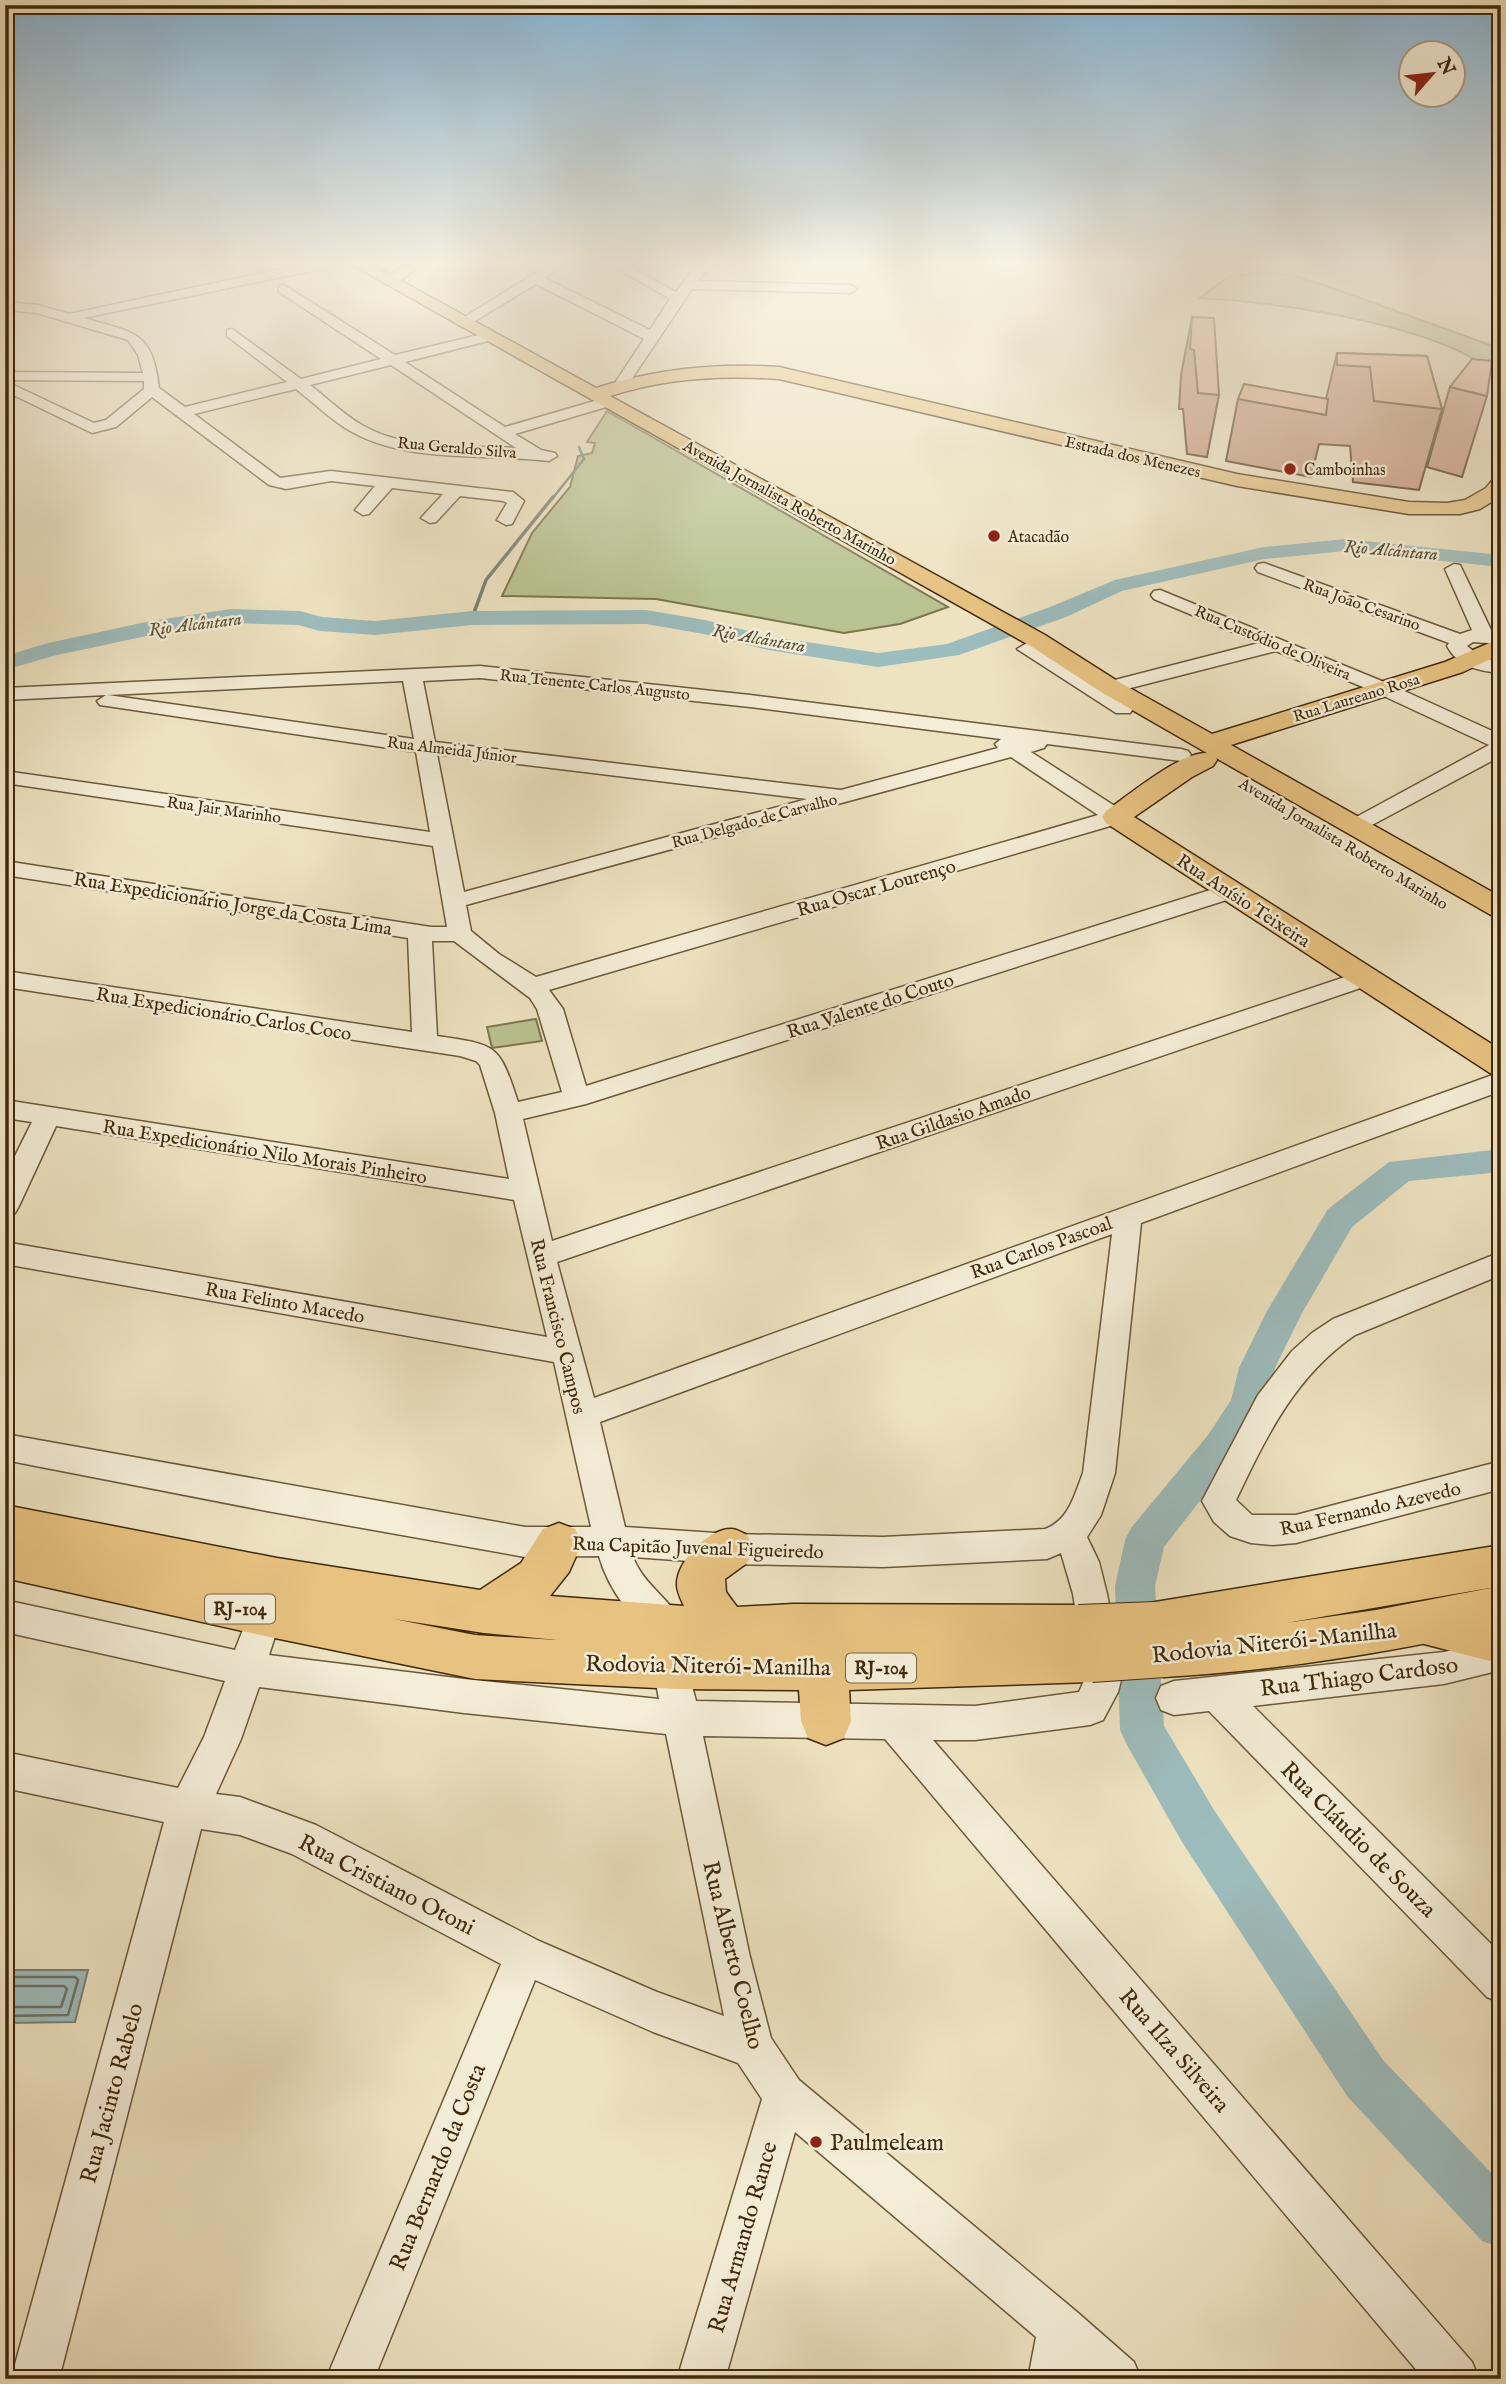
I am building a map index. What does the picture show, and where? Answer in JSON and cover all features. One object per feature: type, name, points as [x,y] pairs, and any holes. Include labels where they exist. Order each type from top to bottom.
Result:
[{"type":"highway","name":"Rodovia Niterói-Manilha","points":[[5,1525],[277,1580],[484,1612],[669,1648],[823,1668],[891,1668],[1085,1644]]},
{"type":"highway","points":[[484,1612],[527,1588],[549,1567],[559,1543]]},
{"type":"highway","points":[[725,1629],[701,1593],[700,1577],[705,1566],[714,1557],[731,1549]]},
{"type":"highway","name":"Rodovia Niterói-Manilha","points":[[5,1558],[265,1615],[475,1657],[669,1648],[725,1629],[1085,1644],[1164,1659],[1420,1625],[1501,1607]]},
{"type":"highway","name":"Rodovia Niterói-Manilha","points":[[1164,1659],[1481,1569]]},
{"type":"highway","points":[[823,1668],[827,1721]]},
{"type":"main road","name":"Avenida Jornalista Roberto Marinho","points":[[577,373],[613,388],[979,608],[1117,698],[1194,757],[1501,909]]},
{"type":"main road","name":"Estrada dos Menezes","points":[[613,388],[658,377],[690,373]]},
{"type":"main road","name":"Estrada dos Menezes","points":[[780,373],[1237,480],[1409,508],[1428,510],[1468,506],[1494,493],[1501,482]]},
{"type":"main road","name":"Rua Laureano Rosa","points":[[1194,757],[1382,688],[1454,667],[1464,650],[1495,639]]},
{"type":"main road","name":"Rua Oscar Lourenço","points":[[1116,817],[1194,757]]},
{"type":"main road","name":"Rua Anísio Teixeira","points":[[1116,817],[1501,1065]]},
{"type":"main road","name":"Avenida Jornalista Roberto Marinho","points":[[1346,832],[1501,936]]},
{"type":"main road","points":[[1481,1569],[1501,1544]]},
{"type":"main road","name":"Rua Thiago Cardoso","points":[[1420,1625],[1496,1659]]},
{"type":"street","points":[[150,373],[152,384],[180,413],[275,482],[286,484],[331,476],[515,498],[516,505],[506,520]]},
{"type":"street","name":"Rua Geraldo Silva","points":[[287,373],[356,428],[371,436],[415,446],[543,455],[504,432]]},
{"type":"street","points":[[180,413],[340,373]]},
{"type":"street","points":[[414,373],[504,432],[613,388],[624,373]]},
{"type":"street","points":[[5,376],[152,384]]},
{"type":"street","points":[[5,384],[92,429],[111,424],[152,384]]},
{"type":"street","points":[[303,493],[318,477]]},
{"type":"street","points":[[363,510],[387,483]]},
{"type":"street","points":[[430,518],[455,491]]},
{"type":"street","name":"Rua João Cesarino","points":[[1264,568],[1464,650],[1484,665],[1501,667]]},
{"type":"street","points":[[1454,569],[1495,639]]},
{"type":"street","name":"Rua Custódio de Oliveira","points":[[1160,595],[1382,688],[1501,745]]},
{"type":"street","points":[[1117,698],[1279,644]]},
{"type":"street","name":"Rua Tenente Carlos Augusto","points":[[5,694],[480,672],[1194,757]]},
{"type":"street","points":[[412,675],[460,934],[496,963],[534,986],[550,1009],[577,1098]]},
{"type":"street","points":[[153,709],[171,686]]},
{"type":"street","name":"Rua Almeida Júnior","points":[[63,692],[153,709],[426,747],[842,797]]},
{"type":"street","name":"Rua Anísio Teixeira","points":[[989,732],[1116,817]]},
{"type":"street","name":"Rua Delgado de Carvalho","points":[[455,901],[1054,739]]},
{"type":"street","points":[[1346,832],[1501,745]]},
{"type":"street","name":"Rua Jair Marinho","points":[[5,777],[443,841]]},
{"type":"street","name":"Rua Oscar Lourenço","points":[[534,986],[1116,817]]},
{"type":"street","name":"Rua Expedicionário Jorge da Costa Lima","points":[[5,868],[421,932],[460,934]]},
{"type":"street","name":"Rua Valente do Couto","points":[[508,1113],[577,1098],[1231,891]]},
{"type":"street","points":[[421,932],[434,1045]]},
{"type":"street","name":"Rua Gildasio Amado","points":[[541,1256],[1366,978]]},
{"type":"street","name":"Rua Expedicionário Carlos Coco","points":[[5,979],[434,1045]]},
{"type":"street","name":"Rua Francisco Campos","points":[[434,1045],[477,1052],[492,1062],[508,1113],[541,1256],[583,1415],[610,1541],[618,1564],[669,1648]]},
{"type":"street","name":"Rua Carlos Pascoal","points":[[583,1415],[1501,1081]]},
{"type":"street","name":"Rua Expedicionário Nilo Morais Pinheiro","points":[[5,1109],[526,1192]]},
{"type":"street","points":[[5,1206],[48,1116]]},
{"type":"street","points":[[5,1616],[246,1669],[464,1696],[680,1718],[975,1723],[1090,1709],[1100,1692],[1104,1675],[1082,1562],[1069,1535],[1084,1515],[1099,1473],[1128,1215]]},
{"type":"street","name":"Rua Felinto Macedo","points":[[5,1253],[565,1352]]},
{"type":"street","name":"Rua Fernando Azevedo","points":[[1501,1263],[1344,1327],[1323,1339],[1304,1356],[1251,1435],[1219,1501],[1225,1515],[1232,1521],[1267,1532],[1296,1529],[1501,1475]]},
{"type":"street","name":"Rua Capitão Juvenal Figueiredo","points":[[5,1447],[525,1542],[610,1541],[731,1549],[883,1552],[1047,1544],[1069,1535]]},
{"type":"street","points":[[187,1808],[203,1784],[220,1744],[265,1615]]},
{"type":"street","name":"Rua Alberto Coelho","points":[[669,1648],[680,1718],[752,2047],[784,2095],[1061,2328],[1117,2379]]},
{"type":"street","points":[[1164,1659],[1217,1694]]},
{"type":"street","name":"Rua Thiago Cardoso","points":[[1217,1694],[1444,1668],[1496,1659]]},
{"type":"street","name":"Rua Cláudio de Souza","points":[[1217,1694],[1501,1983]]},
{"type":"street","name":"Rua Ilza Silveira","points":[[894,1722],[1455,2379]]},
{"type":"street","name":"Rua Cristiano Otoni","points":[[5,1770],[187,1808],[240,1816],[302,1838],[525,1955],[653,2011],[752,2047]]},
{"type":"street","name":"Rua Jacinto Rabelo","points":[[35,2379],[187,1808]]},
{"type":"street","name":"Rua Bernardo da Costa","points":[[350,2379],[525,1955]]},
{"type":"street","name":"Rua Armando Rance","points":[[701,2379],[784,2095]]},
{"type":"street","points":[[1052,2379],[1061,2328]]},
{"type":"green space","points":[[1491,373],[1501,373],[1501,382]]},
{"type":"green space","points":[[607,411],[948,607],[900,624],[844,633],[656,599],[502,596],[532,533],[570,487],[578,456],[592,453],[595,443],[587,442]]},
{"type":"green space","points":[[536,1019],[542,1041],[492,1048],[487,1027]]},
{"type":"water","points":[[5,1970],[88,1970],[75,2022],[5,2023]]},
{"type":"building","points":[[1196,373],[1218,373],[1219,395],[1198,393]]},
{"type":"building","points":[[1371,373],[1432,373],[1442,409],[1374,401]]},
{"type":"building","points":[[1461,373],[1490,373],[1487,396],[1450,387]]},
{"type":"building","points":[[1244,384],[1328,399],[1326,415],[1238,399]]},
{"type":"waterway","points":[[552,499],[584,459],[579,447]]},
{"type":"waterway","points":[[472,618],[486,580],[553,497]]},
{"type":"waterway","name":"Rio Alcântara","points":[[5,663],[48,650],[151,628],[231,616],[300,618],[320,624],[375,628],[472,618],[646,617],[705,627],[768,643],[878,660],[951,650],[1058,612],[1115,586],[1264,553],[1345,545],[1501,561]]},
{"type":"waterway","points":[[1501,1160],[1401,1170],[1340,1218],[1285,1311],[1257,1368],[1249,1404],[1221,1446],[1145,1540],[1135,1586],[1142,1730],[1198,1826],[1365,2078],[1501,2222]]},
{"type":"place","name":"Camboinhas","points":[[1290,469]]},
{"type":"place","name":"Atacadão","points":[[994,536]]},
{"type":"place","name":"Paulmeleam","points":[[816,2142]]}]
